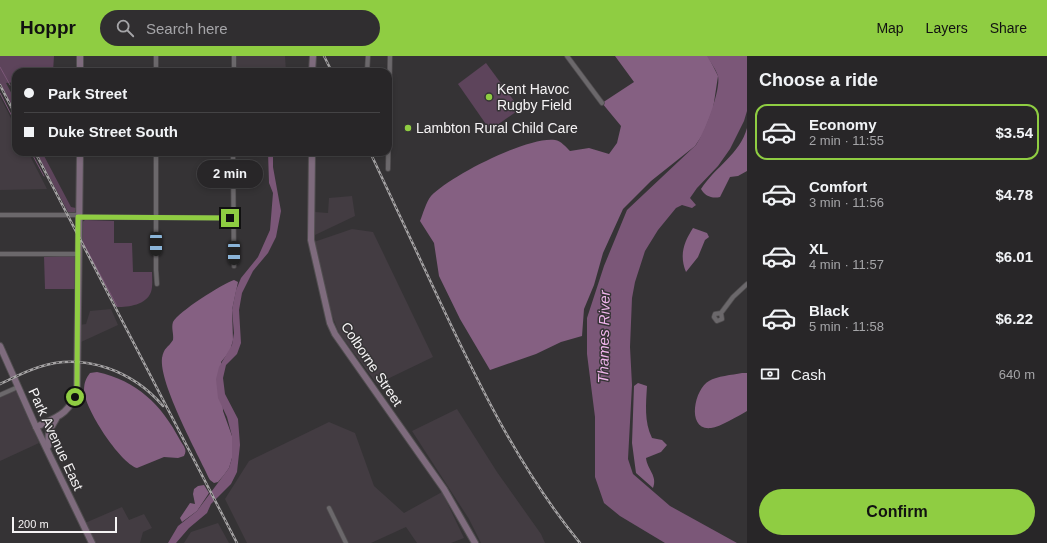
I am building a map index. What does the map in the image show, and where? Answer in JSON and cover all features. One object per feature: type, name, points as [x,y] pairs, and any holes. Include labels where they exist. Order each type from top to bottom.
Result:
[{"type":"street","points":[[80,56],[80,68]]},
{"type":"street","points":[[156,56],[156,68]]},
{"type":"street","points":[[234,56],[234,68]]},
{"type":"street","points":[[312,68],[313,56]]},
{"type":"street","points":[[367,68],[368,56]]},
{"type":"street","points":[[390,56],[390,68]]},
{"type":"street","points":[[567,56],[602,103]]},
{"type":"street","points":[[52,459],[47,444],[48,435],[52,424],[68,408],[75,397],[77,387],[77,254],[80,156]]},
{"type":"street","points":[[156,156],[158,284]]},
{"type":"street","points":[[233,156],[234,266]]},
{"type":"street","name":"Colborne Street","points":[[312,156],[311,240],[330,323],[335,334],[444,488],[474,542]]},
{"type":"street","points":[[388,156],[388,169]]},
{"type":"street","points":[[0,215],[156,219],[234,218]]},
{"type":"street","points":[[0,254],[77,254]]},
{"type":"street","points":[[721,313],[733,297],[747,284]]},
{"type":"street","name":"Park Avenue East","points":[[0,346],[36,427],[92,543]]},
{"type":"street","points":[[0,395],[18,387]]},
{"type":"street","points":[[36,427],[60,416]]},
{"type":"street","points":[[329,508],[346,543]]},
{"type":"street","points":[[467,543],[474,542]]},
{"type":"shaded area","points":[[0,56],[54,56],[53,68],[12,68],[12,82],[6,83],[12,94],[12,107],[0,84]]},
{"type":"shaded area","points":[[237,56],[285,56],[286,68],[237,68]]},
{"type":"shaded area","points":[[615,56],[708,56],[718,76],[713,109],[703,134],[695,146],[651,181],[623,209],[603,253],[594,285],[584,309],[582,336],[561,342],[536,354],[490,370],[460,319],[439,276],[434,243],[420,221],[425,208],[431,196],[455,178],[490,159],[527,144],[543,140],[555,140],[570,151],[589,148],[609,154],[617,143],[621,126],[602,103],[634,82]]},
{"type":"shaded area","name":"Kent Havoc Rugby Field","points":[[486,63],[520,109],[490,130],[458,84]]},
{"type":"shaded area","points":[[0,97],[12,120],[12,156],[30,156],[47,189],[0,190]]},
{"type":"shaded area","points":[[747,128],[747,171],[738,176],[730,177],[720,197],[714,198],[707,195],[701,189],[733,153],[744,137]]},
{"type":"shaded area","points":[[38,156],[44,156],[71,207],[76,208],[75,212],[68,212]]},
{"type":"shaded area","points":[[352,196],[355,216],[315,235],[315,212],[328,213],[329,198]]},
{"type":"shaded area","points":[[85,220],[114,221],[114,243],[132,243],[133,272],[152,272],[152,290],[145,300],[132,306],[117,307],[80,238],[81,223]]},
{"type":"shaded area","points":[[693,228],[707,233],[709,237],[705,240],[698,257],[686,272],[683,254],[687,238]]},
{"type":"shaded area","points":[[352,229],[373,232],[433,357],[377,384],[339,333],[325,297],[314,242]]},
{"type":"shaded area","points":[[74,255],[76,257],[76,289],[45,289],[44,257]]},
{"type":"shaded area","points":[[234,280],[238,282],[232,310],[233,340],[230,351],[221,362],[223,411],[232,436],[232,458],[229,468],[224,475],[218,482],[214,483],[210,480],[180,419],[167,384],[163,370],[162,358],[165,350],[173,340],[172,324],[177,317],[201,299]]},
{"type":"shaded area","points":[[111,309],[118,325],[81,342],[79,325],[86,324],[90,311]]},
{"type":"shaded area","points":[[97,372],[124,381],[136,388],[156,405],[165,415],[185,448],[184,456],[178,458],[164,457],[137,468],[130,464],[104,434],[90,409],[86,398],[84,387],[86,379],[90,373]]},
{"type":"shaded area","points":[[747,373],[747,411],[719,426],[711,428],[703,427],[698,423],[695,417],[695,409],[699,392],[704,385],[716,378]]},
{"type":"shaded area","points":[[638,383],[647,386],[646,406],[649,432],[652,438],[662,440],[667,445],[661,452],[646,458],[654,480],[653,488],[636,473],[632,443],[634,386]]},
{"type":"shaded area","points":[[16,390],[39,443],[0,461],[0,398]]},
{"type":"shaded area","points":[[457,409],[497,472],[541,534],[545,543],[481,543],[469,519],[412,431]]},
{"type":"shaded area","points":[[329,422],[355,433],[374,486],[404,513],[442,492],[464,538],[451,543],[417,543],[406,527],[371,543],[247,543],[225,499],[249,461]]},
{"type":"shaded area","points":[[204,485],[209,493],[197,511],[182,522],[180,518],[190,503],[195,504],[193,494],[194,489],[198,486]]},
{"type":"shaded area","points":[[122,507],[129,520],[144,514],[152,528],[143,532],[140,543],[95,543],[85,523]]},
{"type":"shaded area","points":[[218,523],[229,543],[184,543],[191,532]]},
{"type":"water","name":"Thames River","points":[[707,56],[747,56],[747,111],[744,121],[730,149],[718,166],[697,188],[690,198],[696,205],[692,208],[682,205],[676,208],[658,230],[645,251],[635,282],[632,298],[630,347],[632,385],[628,459],[633,474],[670,506],[737,543],[665,543],[620,516],[604,503],[595,477],[595,417],[587,354],[587,318],[604,266],[627,210],[696,145],[704,131],[715,101],[718,82],[717,73]]},
{"type":"water","points":[[268,156],[273,156],[273,167],[281,211],[276,237],[268,253],[253,271],[242,293],[239,310],[241,343],[237,354],[226,365],[223,378],[225,394],[238,419],[240,445],[237,472],[231,484],[211,504],[207,513],[189,528],[176,543],[168,543],[178,526],[197,511],[229,468],[232,458],[232,436],[227,417],[218,398],[216,379],[219,367],[232,345],[234,333],[232,310],[236,290],[241,278],[258,257],[270,230],[273,193],[269,183]]},
{"type":"waterway","points":[[0,67],[10,85]]},
{"type":"waterway","points":[[0,93],[12,116]]},
{"type":"waterway","points":[[33,156],[44,176]]},
{"type":"waterway","points":[[81,239],[117,306]]},
{"type":"railway","points":[[324,56],[330,68]]},
{"type":"railway","points":[[0,85],[12,108]]},
{"type":"railway","points":[[37,156],[237,543]]},
{"type":"railway","points":[[372,156],[487,398],[539,487],[580,543]]},
{"type":"railway","points":[[0,384],[39,367],[56,363],[73,362],[90,364],[107,368],[122,374],[137,383],[163,406]]},
{"type":"place","name":"Kent Havoc Rugby Field","points":[[489,97]]},
{"type":"place","name":"Lambton Rural Child Care","points":[[408,128]]},
{"type":"route","points":[[75,397],[77,387],[78,217],[153,219],[230,218]]}]
